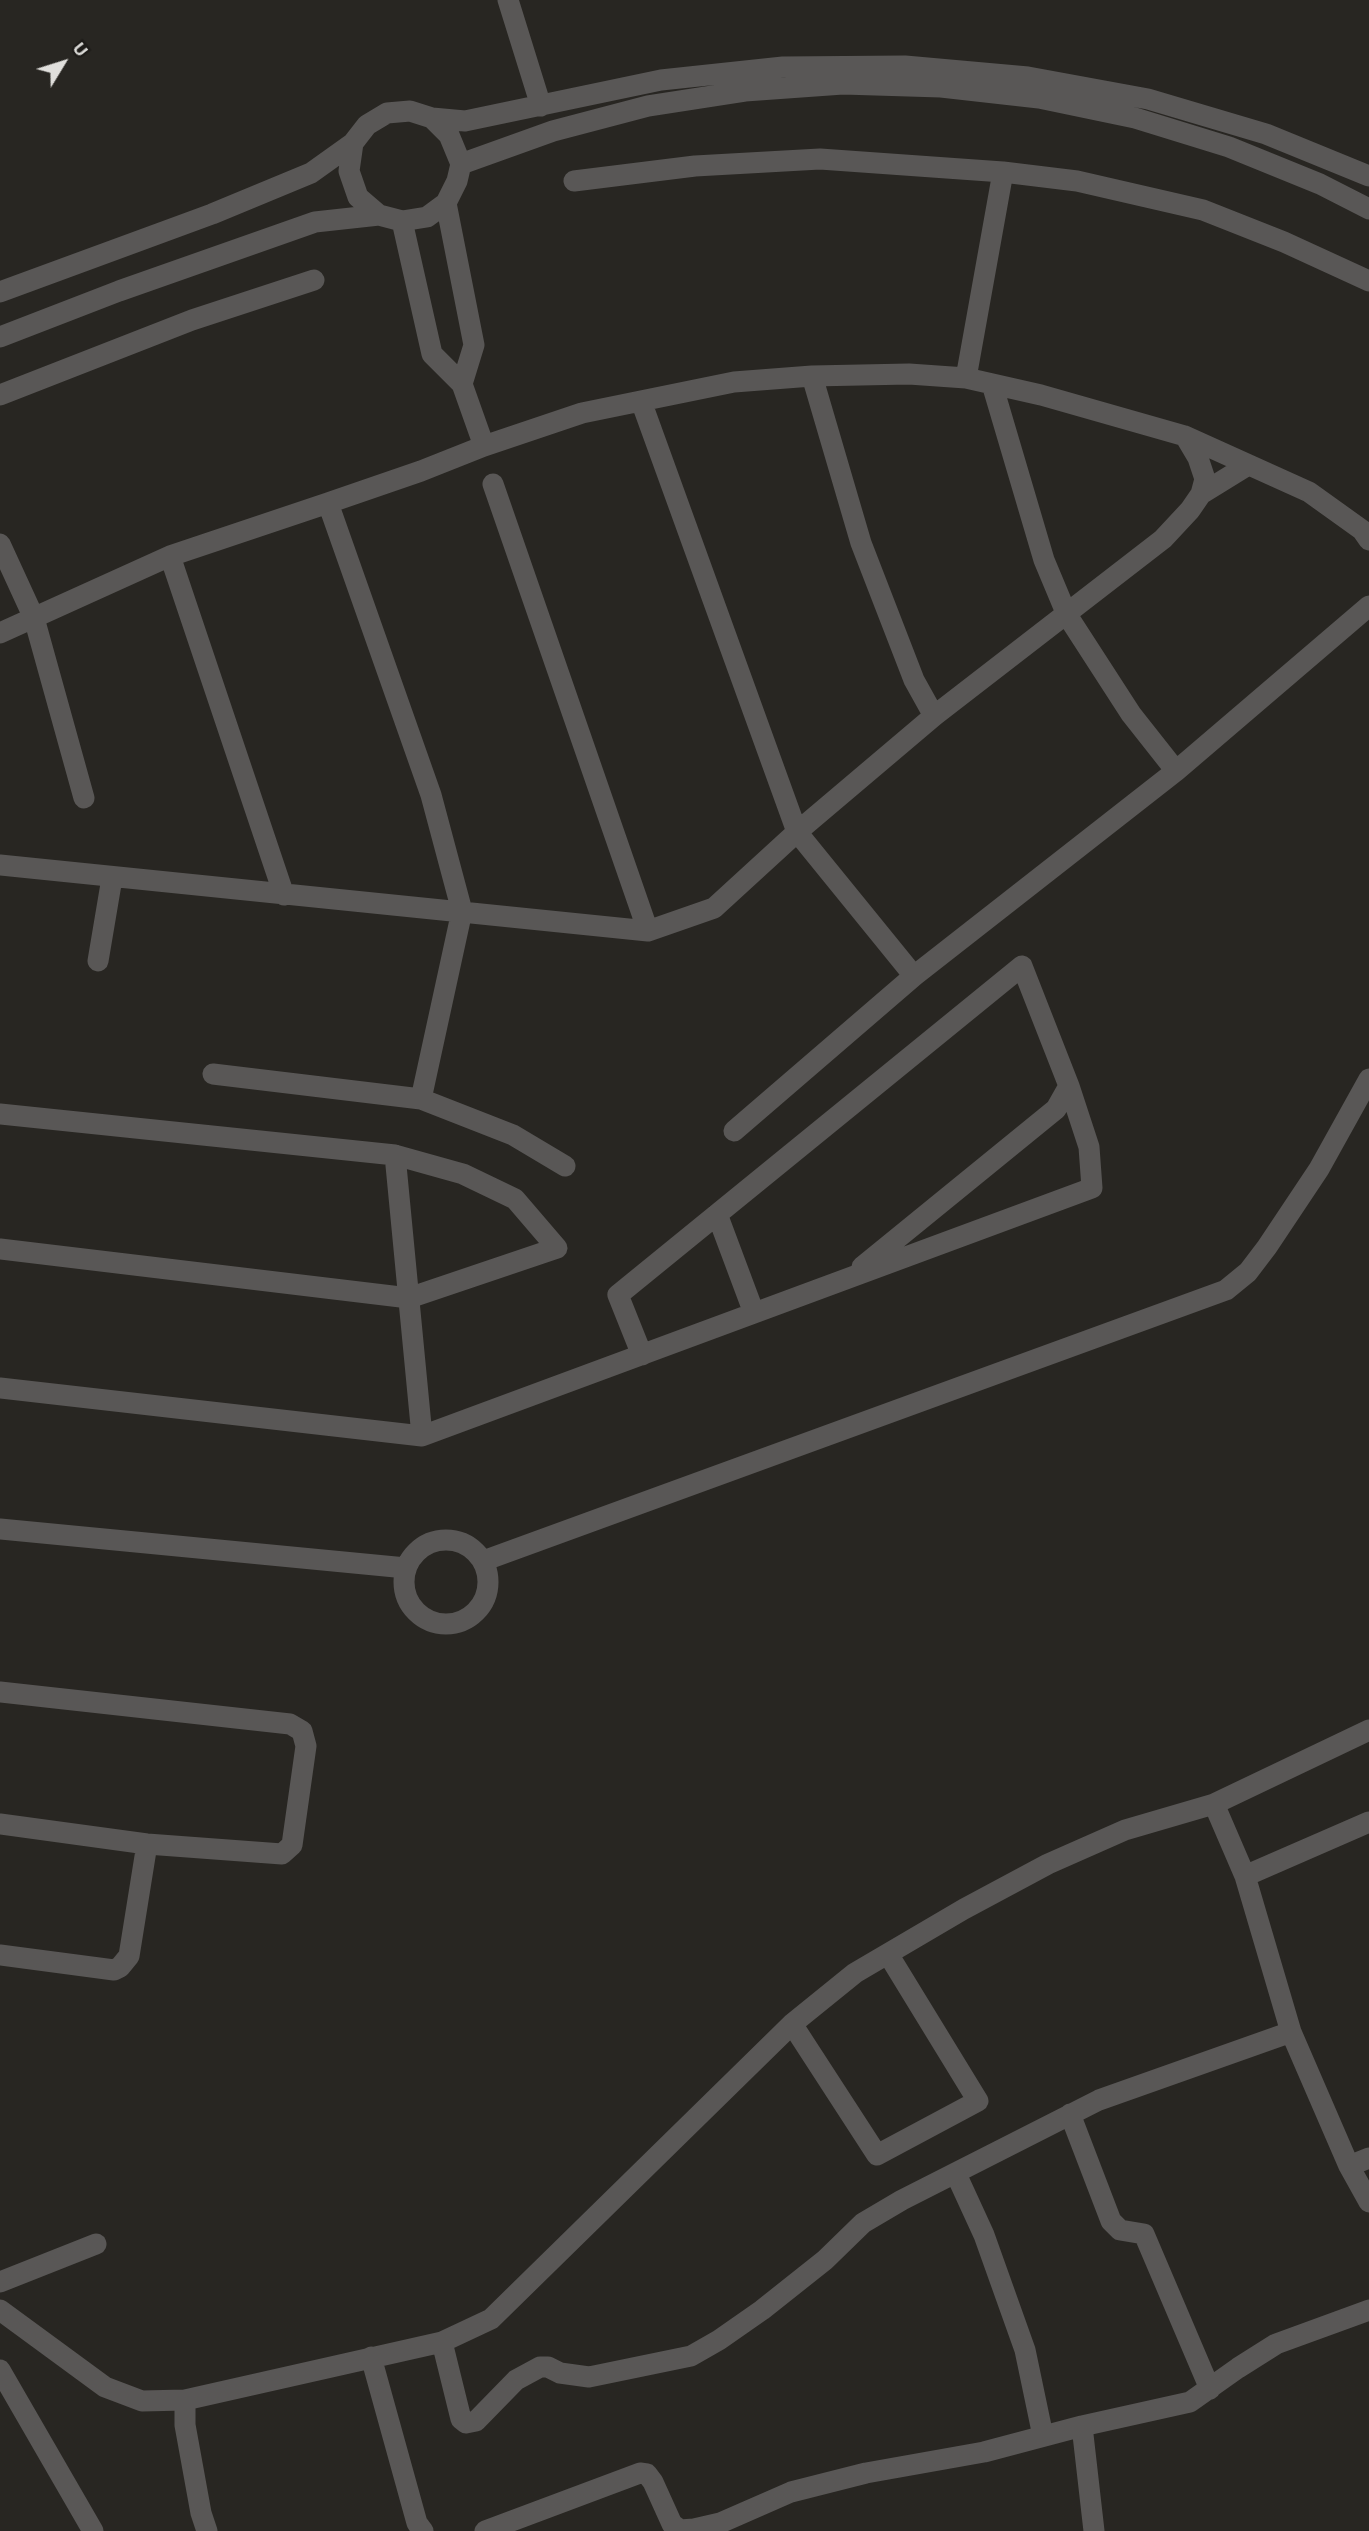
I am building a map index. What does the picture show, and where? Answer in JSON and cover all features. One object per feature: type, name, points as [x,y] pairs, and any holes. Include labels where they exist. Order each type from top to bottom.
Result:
[{"type":"street","points":[[508,0],[541,106]]},
{"type":"street","points":[[0,292],[212,214],[311,173],[353,144],[367,125],[387,113],[410,111],[432,118],[465,121],[661,80],[769,68],[905,65],[1028,76],[1148,99],[1266,134],[1369,176]]},
{"type":"street","points":[[461,164],[553,131],[648,106],[759,90],[843,85],[941,87],[1039,98],[1135,118],[1229,147],[1320,184],[1369,209]]},
{"type":"street","points":[[0,337],[119,291],[315,222],[379,215],[402,221],[426,217],[446,203],[457,181],[461,164],[449,135],[432,118]]},
{"type":"street","points":[[353,144],[349,170],[353,184],[358,197],[379,215]]},
{"type":"street","points":[[574,181],[695,166],[820,159],[1003,172],[1077,181],[1203,210],[1284,242],[1369,281]]},
{"type":"street","points":[[966,378],[1003,172]]},
{"type":"street","points":[[446,203],[474,345],[463,384]]},
{"type":"street","points":[[402,221],[432,354],[463,384],[484,446]]},
{"type":"street","points":[[0,395],[192,320],[314,280]]},
{"type":"street","points":[[0,633],[170,556],[582,414],[734,382],[812,376],[909,374],[966,378],[1101,411],[1185,436],[1309,492],[1362,530],[1369,540]]},
{"type":"street","points":[[812,376],[861,543],[914,680],[934,716]]},
{"type":"street","points":[[992,384],[1044,560],[1068,615],[1131,714],[1176,771]]},
{"type":"street","points":[[641,401],[797,832],[914,976]]},
{"type":"street","points":[[0,865],[648,931],[714,908],[797,832],[934,716],[1163,539],[1190,510],[1201,494],[1205,479],[1198,458],[1185,436]]},
{"type":"street","points":[[1201,494],[1248,465]]},
{"type":"street","points":[[493,484],[648,931]]},
{"type":"street","points":[[328,503],[431,794],[462,912],[421,1099]]},
{"type":"street","points":[[0,544],[34,618],[84,798]]},
{"type":"street","points":[[170,556],[284,895]]},
{"type":"street","points":[[734,1130],[914,976],[1176,771],[1369,606]]},
{"type":"street","points":[[98,961],[112,878]]},
{"type":"street","points":[[0,1388],[422,1436],[642,1355],[1092,1188],[1090,1147],[1069,1086],[1021,966],[618,1295],[642,1355]]},
{"type":"street","points":[[212,1074],[421,1099],[513,1135],[565,1166]]},
{"type":"street","points":[[483,1561],[1226,1290],[1248,1272],[1268,1247],[1318,1170],[1369,1079]]},
{"type":"street","points":[[849,1278],[1056,1109],[1069,1086]]},
{"type":"street","points":[[0,1114],[396,1155],[463,1174],[515,1199],[557,1248],[409,1298],[0,1249]]},
{"type":"street","points":[[396,1155],[422,1436]]},
{"type":"street","points":[[718,1214],[754,1313]]},
{"type":"street","points":[[0,1529],[405,1568]]},
{"type":"street","points":[[449,1539],[463,1543],[475,1550],[483,1561],[488,1573],[486,1597],[472,1616],[450,1625],[438,1624],[417,1613],[405,1592],[405,1568],[422,1546],[449,1539]]},
{"type":"street","points":[[0,1692],[290,1724],[302,1731],[306,1746],[292,1846],[286,1852],[276,1855],[147,1844],[0,1824]]},
{"type":"street","points":[[0,2311],[105,2387],[142,2401],[185,2400],[442,2342],[491,2319],[792,2024],[855,1973],[1048,1864],[1125,1830],[1214,1804],[1369,1730]]},
{"type":"street","points":[[1214,1804],[1245,1876],[1291,2032],[1359,2162],[1369,2202]]},
{"type":"street","points":[[1245,1876],[1369,1822]]},
{"type":"street","points":[[0,1955],[114,1969],[120,1967],[129,1956],[147,1844]]},
{"type":"street","points":[[792,2024],[877,2155],[978,2101],[888,1954]]},
{"type":"street","points":[[442,2342],[461,2419],[466,2423],[477,2421],[516,2380],[540,2367],[548,2367],[560,2373],[589,2376],[691,2356],[762,2310],[825,2260],[863,2223],[902,2200],[1098,2100],[1291,2032]]},
{"type":"street","points":[[1070,2114],[1111,2221],[1120,2230],[1144,2234],[1210,2389]]},
{"type":"street","points":[[956,2174],[984,2235],[1025,2350],[1043,2436]]},
{"type":"street","points":[[0,2282],[96,2244]]},
{"type":"street","points":[[485,2531],[640,2473],[647,2474],[653,2482],[666,2516],[680,2531],[722,2527],[790,2492],[866,2473],[984,2452],[1082,2426],[1190,2402],[1276,2344],[1369,2310]]},
{"type":"street","points":[[371,2357],[417,2523],[423,2531]]},
{"type":"street","points":[[0,2370],[93,2531]]},
{"type":"street","points":[[185,2400],[185,2425],[201,2513],[207,2531]]},
{"type":"street","points":[[1082,2426],[1094,2531]]}]
